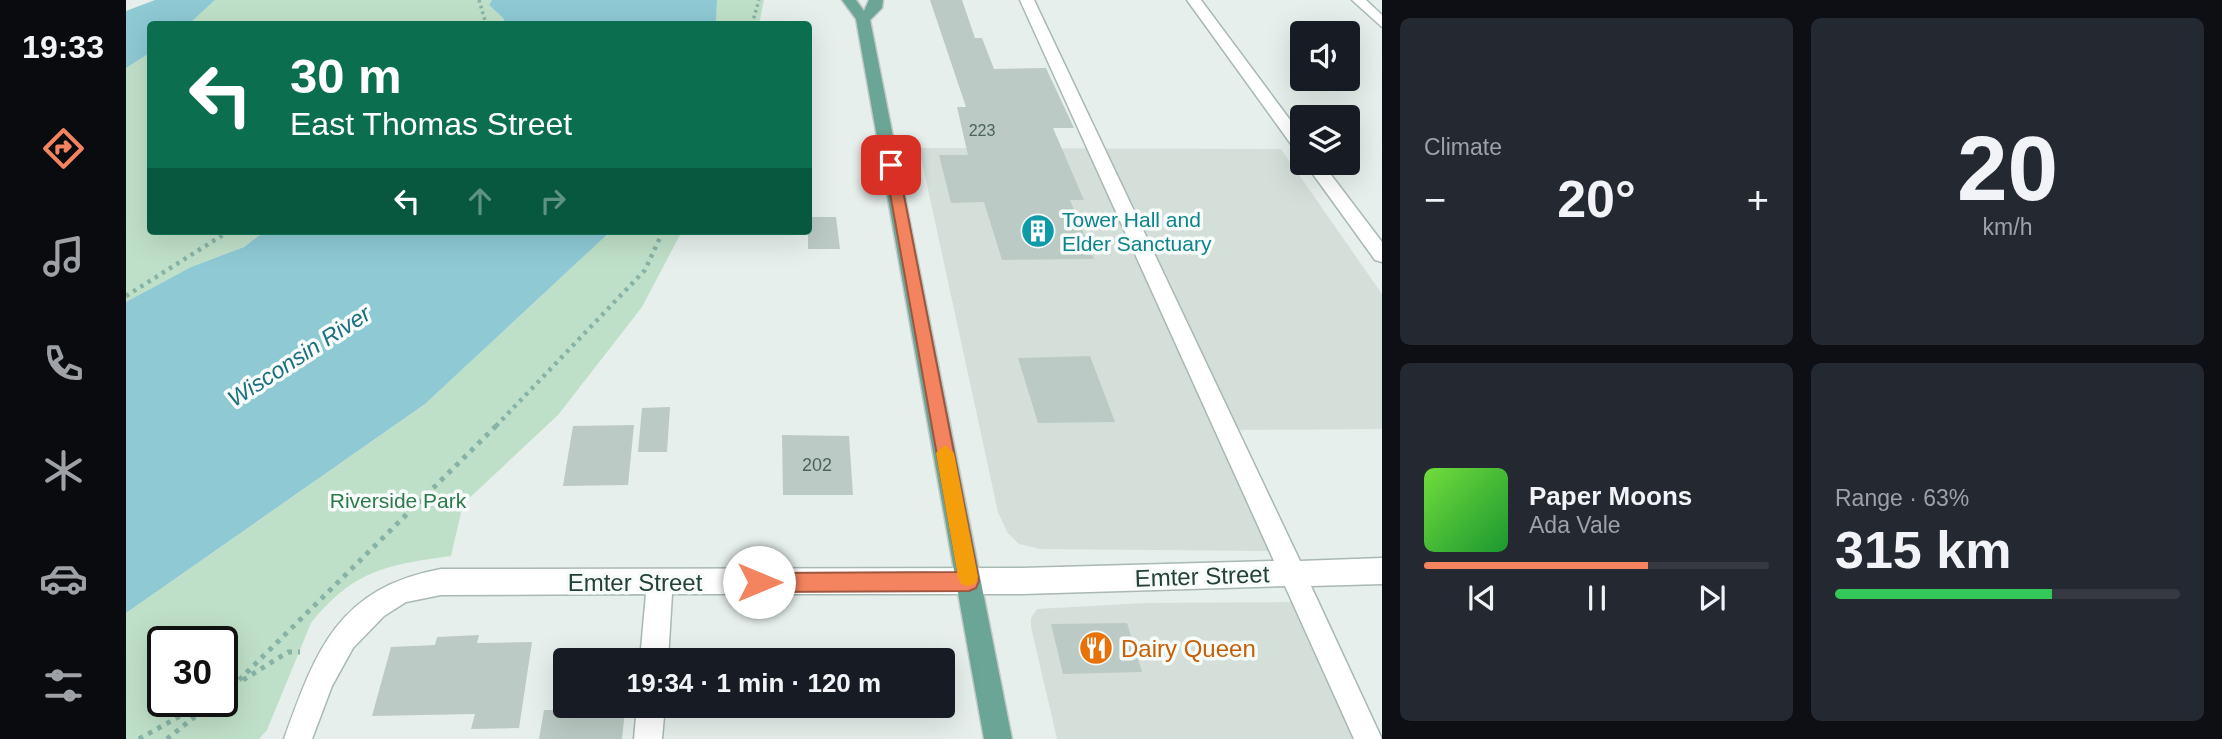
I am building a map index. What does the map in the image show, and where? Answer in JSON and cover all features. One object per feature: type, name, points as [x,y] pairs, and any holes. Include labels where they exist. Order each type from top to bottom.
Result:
[{"type":"main road","points":[[849,0],[863,19],[998,739]]},
{"type":"main road","points":[[863,19],[875,8],[876,0]]},
{"type":"street","points":[[1027,0],[1369,739]]},
{"type":"street","points":[[1194,0],[1290,131]]},
{"type":"street","points":[[1359,0],[1382,23]]},
{"type":"street","points":[[1323,175],[1382,255]]},
{"type":"street","name":"Emter Street","points":[[332,651],[363,618],[394,594],[441,582],[969,581],[1382,571]]},
{"type":"street","points":[[655,648],[660,582]]},
{"type":"street","points":[[298,739],[332,651]]},
{"type":"street","points":[[648,739],[650,718]]},
{"type":"path","points":[[480,0],[485,21]]},
{"type":"path","points":[[753,21],[759,0]]},
{"type":"path","points":[[126,296],[223,235]]},
{"type":"path","points":[[238,681],[486,437],[645,270],[661,235]]},
{"type":"path","points":[[238,683],[288,652],[332,651]]},
{"type":"path","points":[[139,739],[178,717]]},
{"type":"path","points":[[167,739],[194,717]]},
{"type":"shaded area","points":[[919,148],[1281,149],[1290,162],[1290,175],[1299,175],[1382,294],[1382,429],[1215,430],[1269,551],[1040,549],[1019,544],[1007,532],[998,512]]},
{"type":"shaded area","points":[[1292,602],[1353,739],[1057,739],[1031,627],[1031,618],[1037,609],[1144,603]]},
{"type":"green space","points":[[215,0],[492,0],[489,5],[504,21],[192,21]]},
{"type":"green space","points":[[717,0],[764,0],[760,21],[716,21]]},
{"type":"green space","points":[[147,55],[147,235],[260,235],[244,247],[191,267],[126,302],[126,68]]},
{"type":"green space","name":"Riverside Park","points":[[607,235],[680,235],[642,307],[558,415],[463,504],[451,556],[389,567],[373,573],[342,591],[311,623],[267,730],[259,739],[126,739],[126,613],[425,404]]},
{"type":"water","points":[[155,0],[215,0],[192,21],[147,21],[147,55],[126,68],[126,11]]},
{"type":"water","points":[[492,0],[717,0],[716,21],[504,21],[489,5]]},
{"type":"water","name":"Wisconsin River","points":[[260,235],[607,235],[425,404],[126,613],[126,302],[191,267],[244,247]]},
{"type":"building","points":[[930,0],[962,0],[975,38],[982,38],[994,69],[1046,68],[1074,128],[1053,128],[1084,200],[1070,200],[1094,259],[1002,260],[984,202],[951,203],[939,155],[968,155],[957,107],[966,107]]},
{"type":"building","points":[[812,217],[836,217],[840,249],[808,249],[808,235],[812,235]]},
{"type":"building","points":[[1090,356],[1115,422],[1038,423],[1018,358]]},
{"type":"building","points":[[670,407],[667,452],[638,452],[642,408]]},
{"type":"building","points":[[634,425],[628,485],[563,486],[573,426]]},
{"type":"building","points":[[782,435],[849,436],[853,495],[783,495]]},
{"type":"building","name":"Dairy Queen","points":[[1127,623],[1142,672],[1063,674],[1051,624]]},
{"type":"building","points":[[479,635],[477,643],[532,642],[519,728],[471,729],[475,714],[372,716],[391,647],[435,645],[437,637]]},
{"type":"building","points":[[544,710],[553,710],[553,718],[624,718],[622,739],[539,739]]},
{"type":"slow traffic","points":[[945,453],[968,577]]},
{"type":"place","name":"Tower Hall and Elder Sanctuary","points":[[1038,231]]},
{"type":"place","name":"Dairy Queen","points":[[1096,648]]},
{"type":"route","points":[[759,582],[969,581],[891,165]]}]
